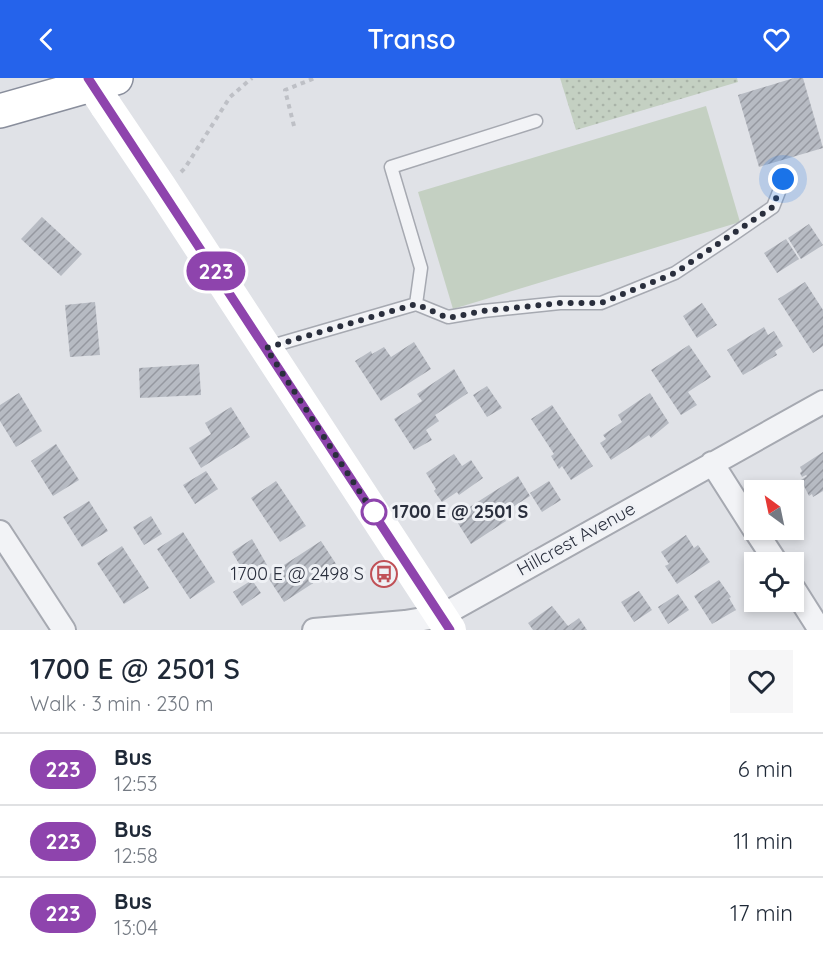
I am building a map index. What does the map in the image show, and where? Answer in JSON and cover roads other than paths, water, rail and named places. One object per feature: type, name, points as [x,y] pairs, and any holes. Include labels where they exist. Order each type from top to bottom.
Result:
[{"type":"highway","points":[[0,111],[111,92]]},
{"type":"street","points":[[88,78],[111,92],[266,348],[445,623]]},
{"type":"street","name":"Hillcrest Avenue","points":[[314,630],[405,622],[445,623],[712,463],[823,402]]},
{"type":"street","points":[[712,463],[744,512]]},
{"type":"street","points":[[0,532],[64,630]]},
{"type":"street","points":[[804,605],[820,630]]},
{"type":"lane","points":[[416,304],[421,268],[391,168],[536,121]]},
{"type":"lane","points":[[266,348],[416,304],[448,318],[483,311],[560,303],[601,303],[675,273],[773,207],[783,179]]},
{"type":"place","name":"1700 E @ 2501 S","points":[[374,512]]},
{"type":"place","name":"1700 E @ 2498 S","points":[[384,574]]}]
